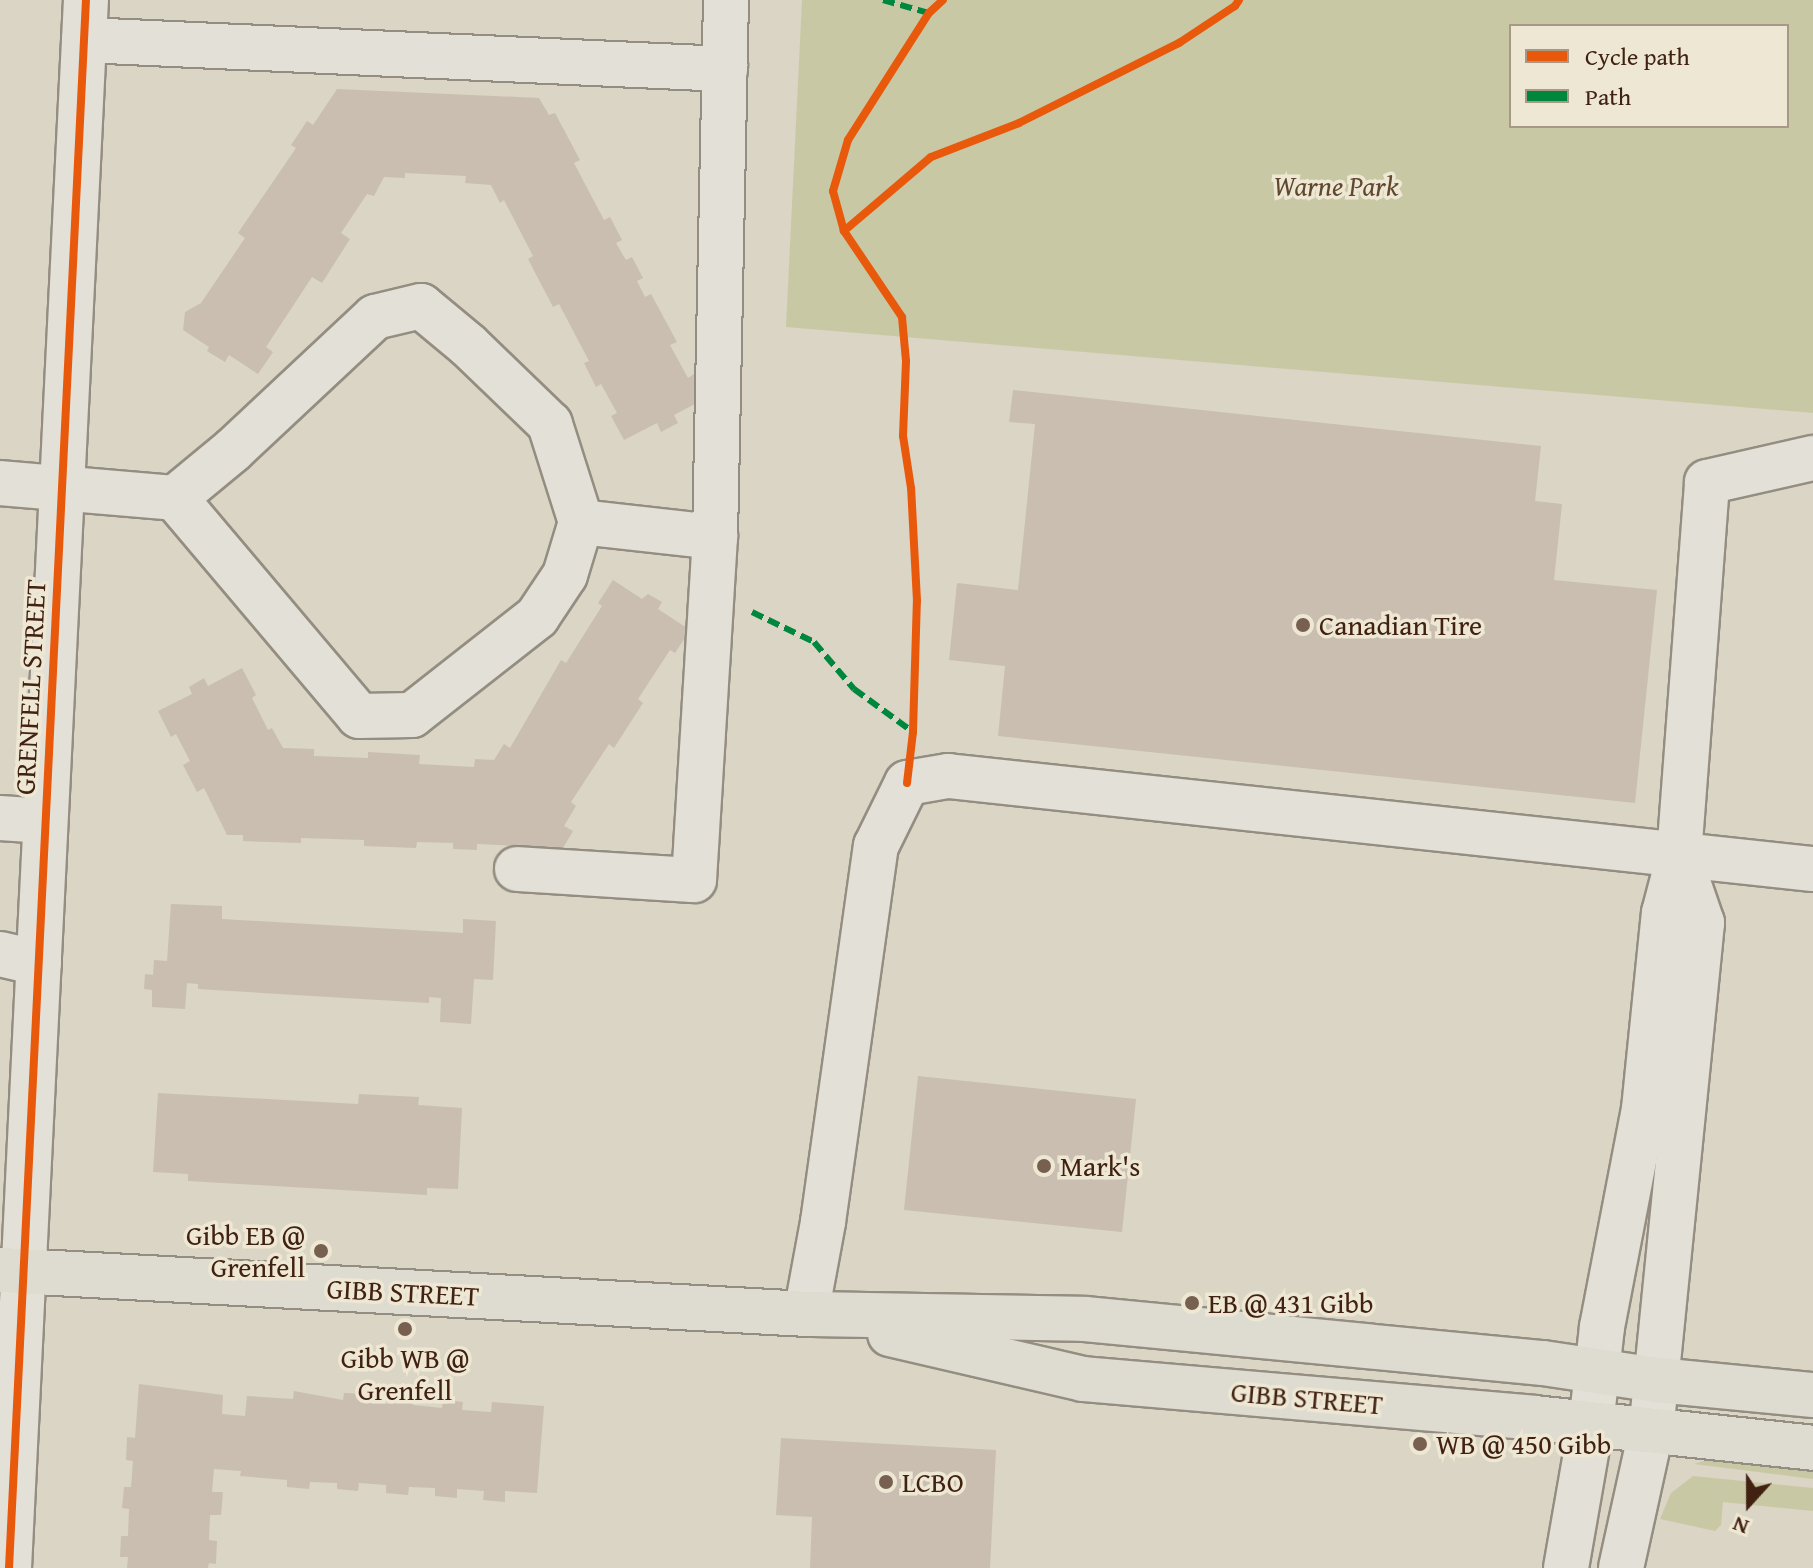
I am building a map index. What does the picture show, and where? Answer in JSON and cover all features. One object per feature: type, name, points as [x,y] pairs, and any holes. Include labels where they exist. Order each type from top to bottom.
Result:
[{"type":"main road","name":"GIBB STREET","points":[[12,1271],[806,1314],[1085,1319],[1813,1395]]},
{"type":"main road","name":"GIBB STREET","points":[[806,1314],[1083,1379],[1813,1448]]},
{"type":"street","points":[[517,869],[694,880],[715,537],[726,0]]},
{"type":"street","points":[[85,20],[725,69]]},
{"type":"street","name":"GRENFELL STREET","points":[[9,1568],[19,958],[45,821],[85,20]]},
{"type":"street","points":[[0,483],[175,498],[359,716],[412,715],[537,617],[565,575],[581,522],[550,424],[468,345],[421,306],[375,317],[233,450],[175,498]]},
{"type":"street","points":[[1566,1568],[1591,1425],[1596,1371],[1644,1109],[1664,913],[1679,856],[1707,482],[1813,458]]},
{"type":"street","points":[[581,522],[715,537]]},
{"type":"street","points":[[806,1314],[823,1222],[876,846],[907,783],[948,776],[1813,869]]},
{"type":"street","points":[[0,818],[45,821]]},
{"type":"street","points":[[1621,1568],[1651,1432],[1702,923],[1679,856]]},
{"type":"green space","name":"Warne Park","points":[[802,0],[1813,0],[1813,413],[786,327]]},
{"type":"green space","points":[[1713,1458],[1813,1466],[1813,1479],[1694,1464]]},
{"type":"green space","points":[[1693,1476],[1813,1488],[1813,1511],[1723,1502],[1721,1525],[1715,1531],[1660,1519],[1671,1493]]},
{"type":"building","points":[[337,89],[539,98],[549,115],[555,113],[580,160],[574,163],[604,220],[610,217],[622,240],[616,243],[626,260],[632,257],[643,278],[637,281],[645,297],[651,294],[677,342],[670,345],[688,378],[694,374],[706,398],[674,415],[678,423],[661,432],[657,423],[624,440],[611,416],[617,413],[601,384],[596,387],[584,363],[589,361],[559,304],[553,307],[528,259],[533,256],[504,200],[500,203],[491,185],[465,183],[466,176],[405,173],[405,178],[384,177],[374,196],[367,194],[341,233],[350,239],[322,283],[312,277],[266,347],[273,352],[258,374],[229,355],[225,362],[207,351],[209,347],[183,330],[185,312],[201,303],[245,238],[238,233],[296,148],[291,145],[307,121],[313,125]]},
{"type":"building","name":"Canadian Tire","points":[[1013,390],[1541,446],[1535,501],[1562,504],[1554,580],[1657,590],[1635,803],[998,736],[1005,666],[949,660],[957,583],[1018,590],[1035,424],[1009,422]]},
{"type":"building","points":[[613,580],[642,599],[648,594],[662,602],[658,609],[690,630],[675,653],[670,650],[638,699],[643,703],[614,748],[609,744],[571,802],[576,806],[564,826],[573,831],[563,848],[477,844],[477,850],[453,849],[453,843],[417,842],[416,848],[364,846],[364,840],[301,838],[301,843],[243,841],[243,835],[227,835],[204,788],[197,792],[183,765],[190,761],[176,734],[171,737],[158,711],[192,694],[189,687],[204,678],[208,686],[242,668],[256,695],[252,698],[268,730],[272,728],[283,748],[314,749],[314,756],[368,758],[368,752],[420,755],[419,764],[474,767],[475,759],[494,760],[504,744],[510,748],[561,660],[566,663],[602,606],[598,603]]},
{"type":"building","points":[[171,904],[222,906],[222,919],[463,933],[463,919],[496,921],[493,980],[474,979],[471,1024],[440,1022],[441,998],[429,997],[429,1003],[198,989],[198,984],[187,983],[185,1009],[152,1007],[152,990],[144,989],[145,974],[153,975],[154,960],[167,961]]},
{"type":"building","points":[[918,1076],[1136,1099],[1122,1232],[904,1210]]},
{"type":"building","points":[[158,1093],[358,1104],[359,1094],[419,1097],[418,1105],[462,1108],[458,1189],[427,1188],[427,1195],[188,1181],[188,1174],[153,1172]]},
{"type":"building","points":[[139,1384],[223,1395],[222,1414],[245,1416],[247,1396],[293,1399],[294,1391],[343,1400],[344,1393],[365,1394],[364,1402],[393,1404],[393,1397],[413,1398],[413,1405],[442,1408],[443,1400],[463,1402],[462,1410],[491,1412],[492,1402],[544,1406],[537,1493],[505,1491],[505,1502],[483,1500],[484,1491],[457,1489],[457,1498],[435,1496],[435,1488],[409,1487],[408,1495],[386,1493],[386,1485],[359,1483],[358,1491],[337,1489],[337,1483],[310,1482],[309,1489],[287,1487],[287,1480],[240,1476],[241,1471],[214,1469],[212,1492],[223,1492],[221,1515],[210,1515],[209,1540],[217,1541],[216,1564],[209,1563],[208,1568],[127,1568],[128,1557],[120,1557],[121,1536],[128,1536],[129,1509],[122,1508],[124,1487],[131,1487],[133,1461],[126,1460],[127,1437],[135,1438]]},
{"type":"building","name":"LCBO","points":[[781,1438],[996,1450],[990,1568],[810,1568],[812,1517],[776,1515]]},
{"type":"marked path","points":[[883,0],[929,13]]},
{"type":"marked path","points":[[752,612],[814,642],[854,689],[913,732]]},
{"type":"cycle path","points":[[9,1568],[86,0]]},
{"type":"cycle path","points":[[844,231],[833,191],[848,140],[929,13],[943,0]]},
{"type":"cycle path","points":[[907,783],[913,732],[917,601],[911,488],[903,436],[906,361],[902,317],[844,231],[931,157],[1019,123],[1179,43],[1235,6],[1239,0]]},
{"type":"place","name":"Canadian Tire","points":[[1303,625]]},
{"type":"place","name":"Mark's","points":[[1044,1166]]},
{"type":"place","name":"Gibb EB @ Grenfell","points":[[321,1251]]},
{"type":"place","name":"EB @ 431 Gibb","points":[[1192,1303]]},
{"type":"place","name":"Gibb WB @ Grenfell","points":[[405,1329]]},
{"type":"place","name":"WB @ 450 Gibb","points":[[1420,1444]]},
{"type":"place","name":"LCBO","points":[[886,1482]]}]
